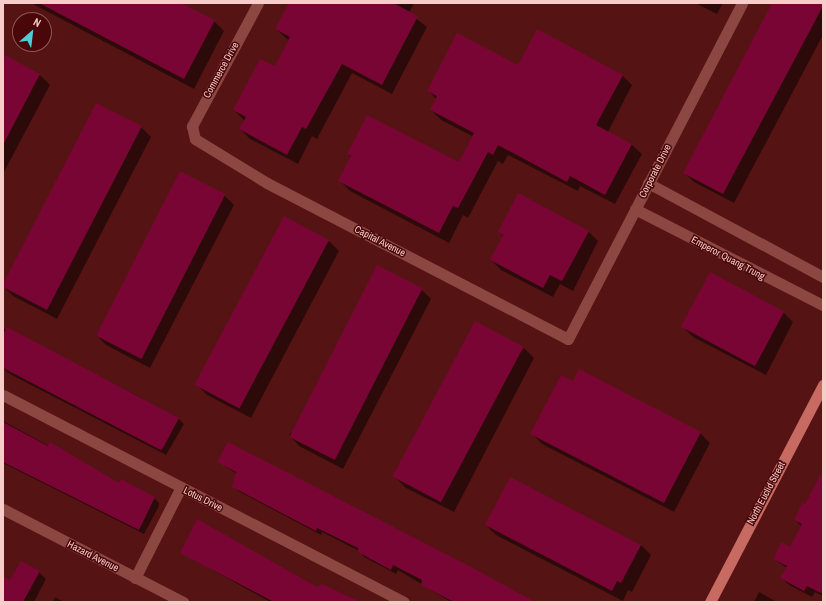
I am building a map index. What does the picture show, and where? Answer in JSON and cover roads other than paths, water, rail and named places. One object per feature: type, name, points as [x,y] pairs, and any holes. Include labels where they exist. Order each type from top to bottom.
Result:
[{"type":"main road","name":"North Euclid Street","points":[[710,602],[823,385]]},
{"type":"street","name":"Commerce Drive","points":[[195,139],[192,126],[258,3]]},
{"type":"street","name":"Corporate Drive","points":[[568,339],[742,3]]},
{"type":"street","name":"Capital Avenue","points":[[195,139],[267,183],[568,339]]},
{"type":"street","points":[[648,183],[823,277]]},
{"type":"street","name":"Emperor Quang Trung","points":[[635,209],[823,305]]},
{"type":"street","name":"Lotus Drive","points":[[3,395],[404,602]]},
{"type":"street","points":[[135,578],[181,487]]},
{"type":"street","name":"Hazard Avenue","points":[[3,510],[183,602]]}]
